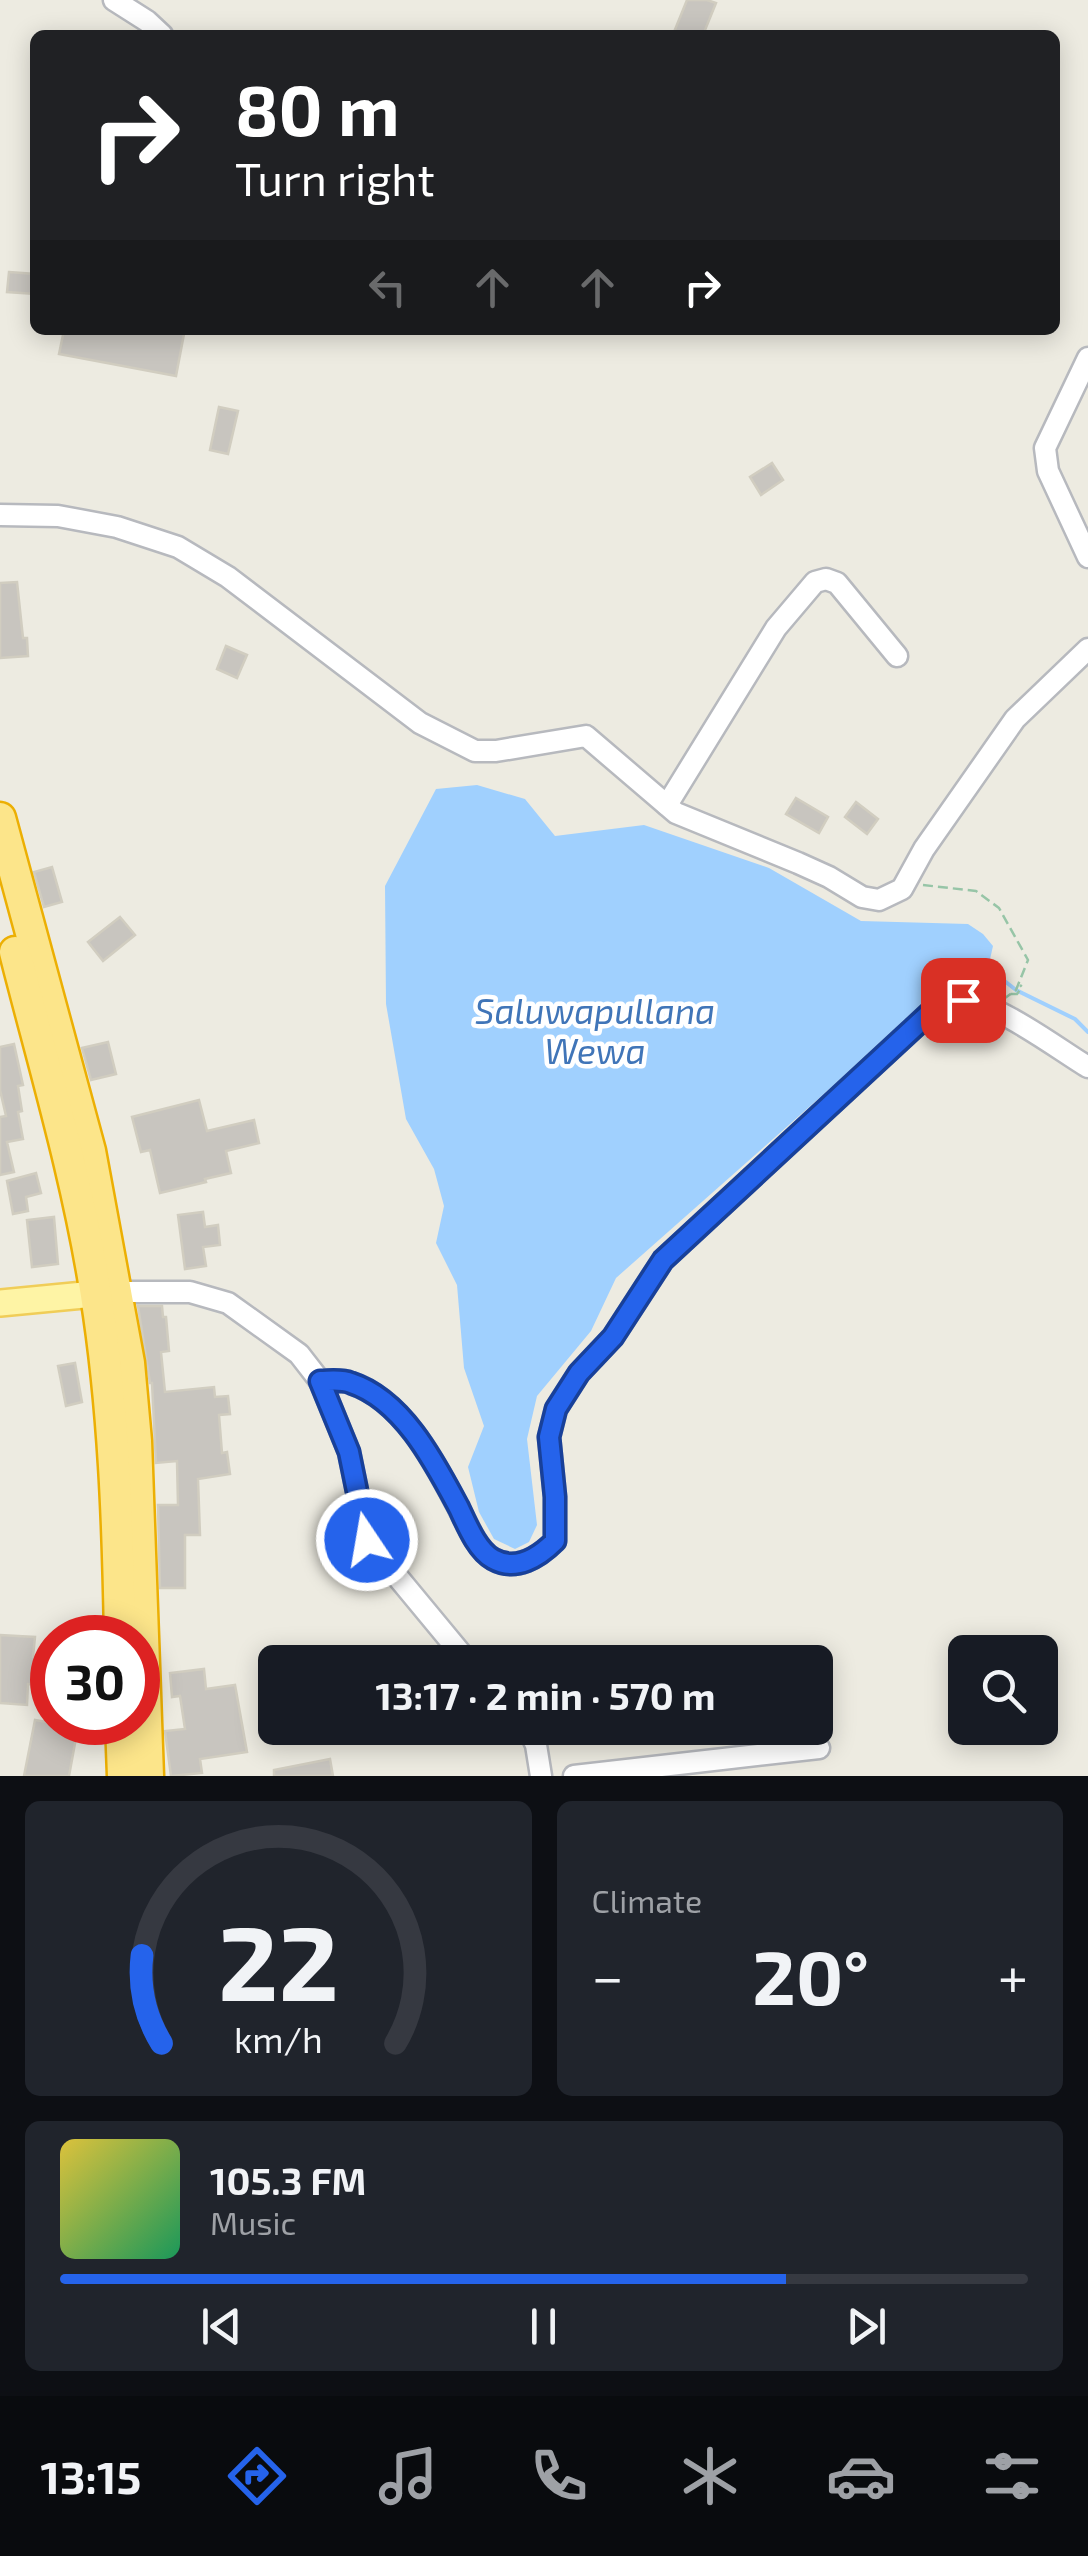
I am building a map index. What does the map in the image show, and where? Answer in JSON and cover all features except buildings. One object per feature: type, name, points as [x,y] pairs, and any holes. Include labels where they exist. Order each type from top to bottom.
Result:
[{"type":"highway","points":[[0,818],[90,1151],[106,1293],[127,1615]]},
{"type":"highway","points":[[0,896],[106,1293]]},
{"type":"highway","points":[[122,1745],[122,1776]]},
{"type":"highway","points":[[144,1745],[148,1776]]},
{"type":"main road","points":[[0,1303],[106,1293]]},
{"type":"street","points":[[114,0],[157,30]]},
{"type":"street","points":[[1088,358],[1044,457],[1088,558]]},
{"type":"street","points":[[0,515],[58,516],[117,528],[178,547],[228,578],[420,724],[476,751],[586,736],[676,813],[798,863],[862,897],[879,900],[902,889],[924,849],[1014,719],[1088,649]]},
{"type":"street","points":[[667,805],[776,628],[815,582],[826,579],[837,583],[897,656]]},
{"type":"street","points":[[320,1381],[347,1381],[381,1399],[404,1422],[491,1558],[508,1564],[528,1561],[555,1541],[549,1437],[556,1409],[579,1373],[613,1337],[663,1260],[933,1010],[946,1001],[1001,1001],[1088,1067]]},
{"type":"street","points":[[106,1293],[190,1292],[228,1303],[299,1354],[320,1381],[349,1452],[367,1540],[454,1645]]},
{"type":"street","points":[[536,1745],[541,1776]]},
{"type":"street","points":[[574,1776],[819,1748]]},
{"type":"path","points":[[902,889],[919,884],[976,891],[999,908],[1028,960],[1019,982],[1022,988],[1001,1001]]},
{"type":"water","name":"Saluwapullana Wewa","points":[[477,785],[525,799],[555,836],[644,825],[769,868],[861,921],[968,924],[993,946],[988,968],[958,975],[616,1278],[591,1331],[537,1396],[527,1439],[537,1525],[529,1542],[515,1549],[494,1539],[479,1512],[468,1467],[484,1426],[464,1368],[457,1285],[436,1243],[444,1206],[434,1169],[406,1119],[386,1004],[385,886],[436,789]]},
{"type":"waterway","points":[[988,968],[1016,990],[1075,1019],[1088,1032]]},
{"type":"route","points":[[367,1540],[349,1452],[320,1381],[347,1381],[366,1390],[404,1422],[491,1558],[508,1564],[528,1561],[542,1553],[555,1541],[549,1437],[556,1409],[579,1373],[613,1337],[663,1260],[933,1010],[946,1001],[963,1000]]}]
